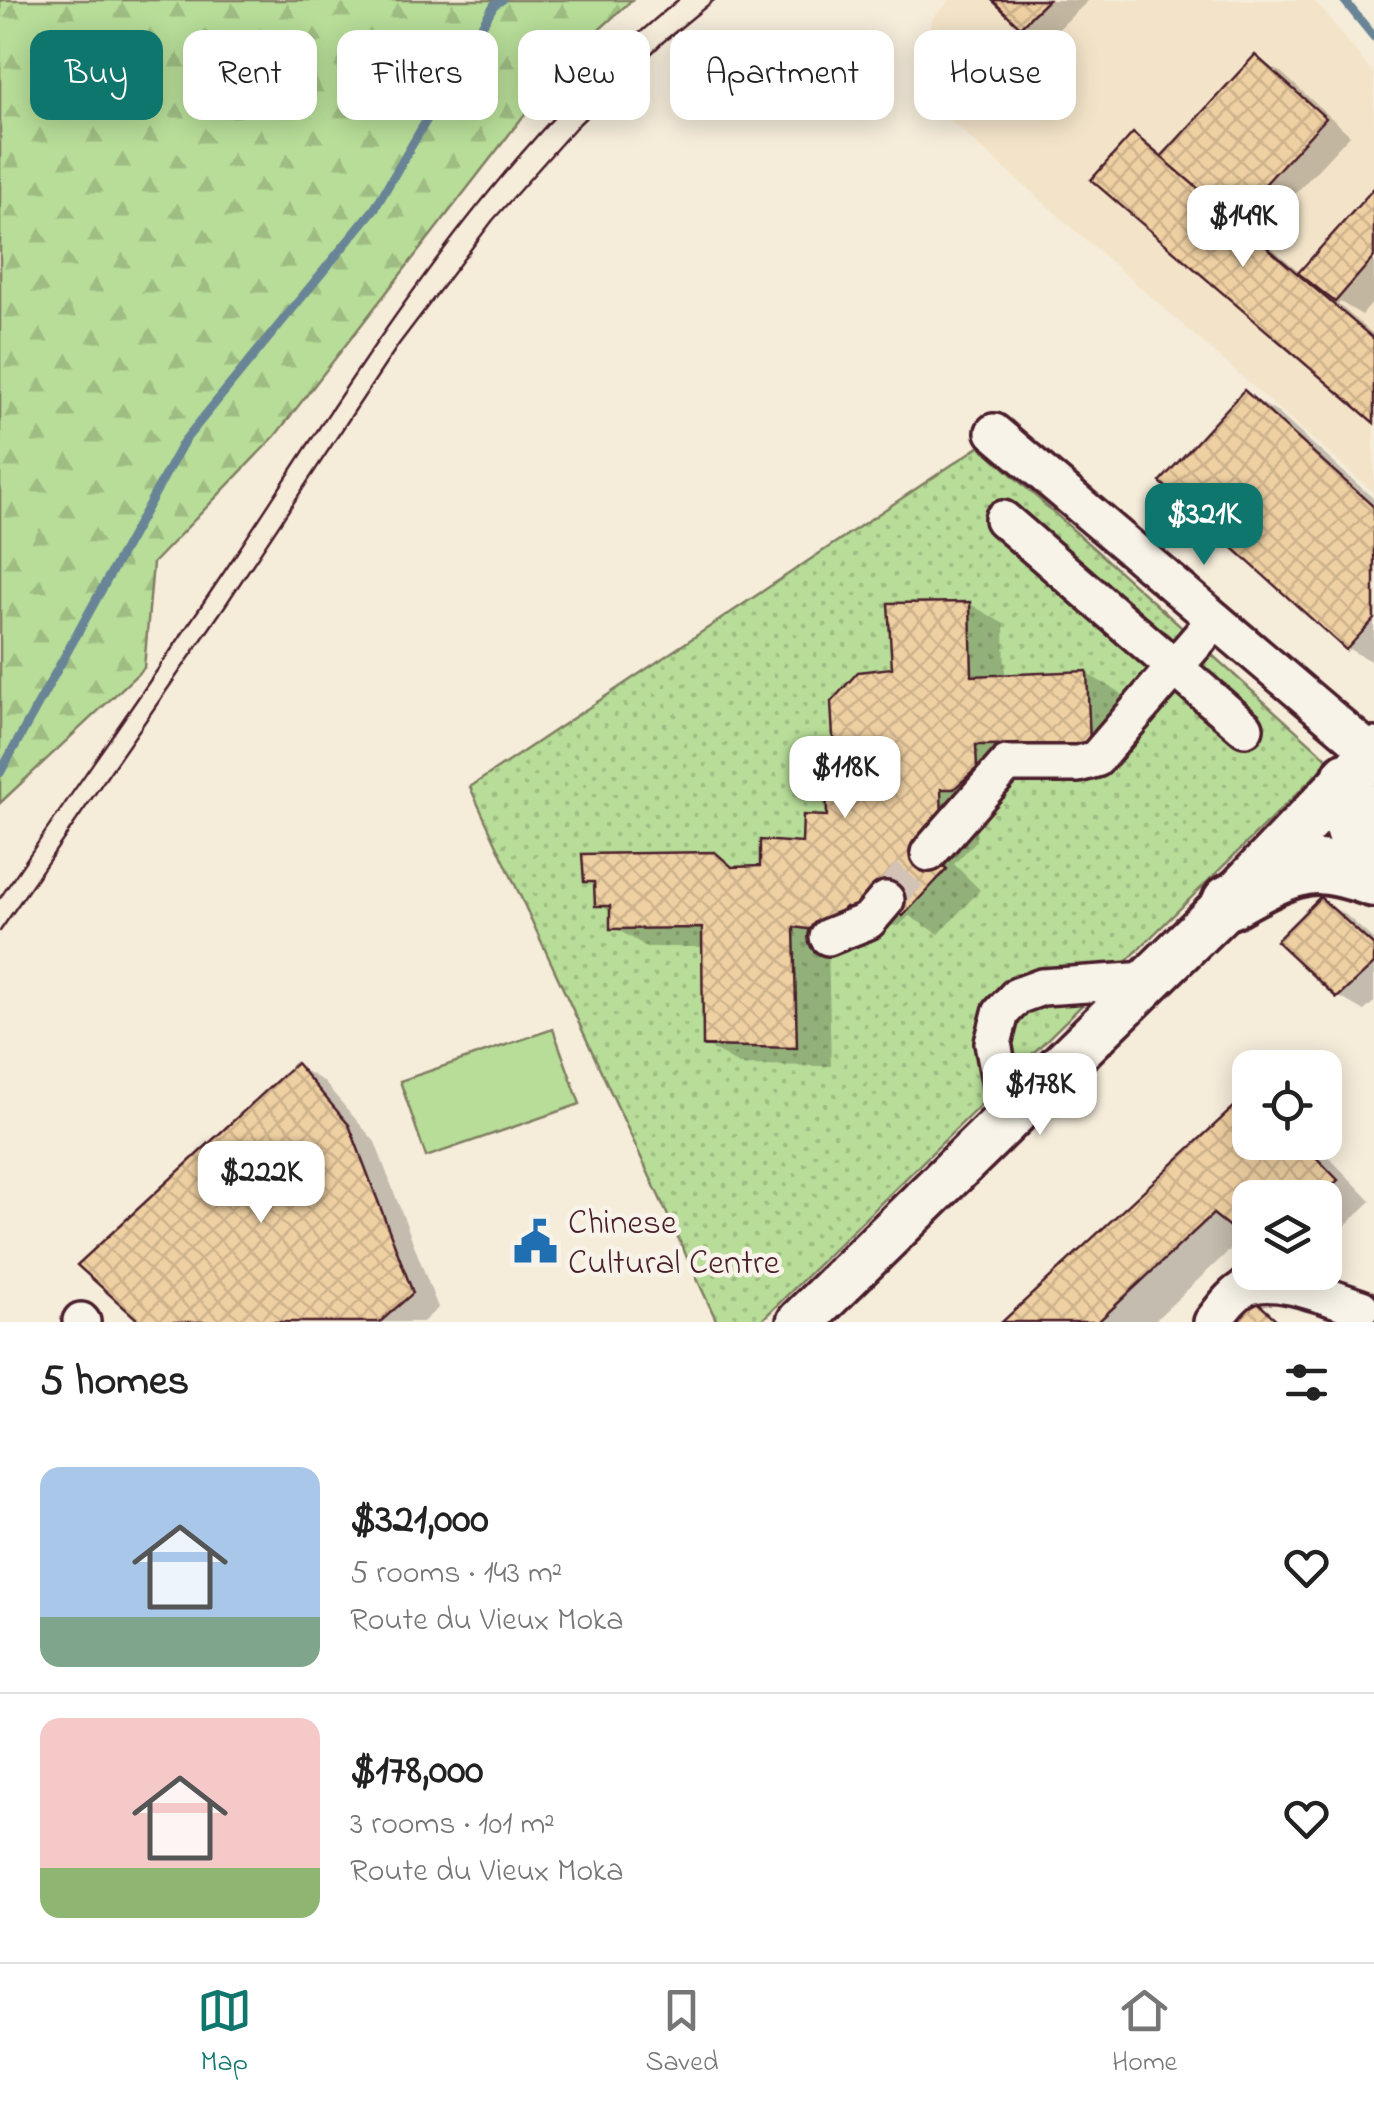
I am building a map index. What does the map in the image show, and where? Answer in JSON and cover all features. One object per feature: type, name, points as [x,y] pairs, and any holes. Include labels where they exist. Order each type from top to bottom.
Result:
[{"type":"highway","points":[[1365,761],[1347,812],[1354,842],[1374,867]]},
{"type":"highway","points":[[1228,902],[1276,877],[1316,866],[1374,880]]},
{"type":"main road","points":[[800,1322],[1228,902],[1365,761]]},
{"type":"street","points":[[994,432],[1215,620],[1365,761]]},
{"type":"street","points":[[1003,519],[1245,728]]},
{"type":"street","points":[[929,853],[1008,764],[1078,764],[1096,758],[1215,620]]},
{"type":"street","points":[[828,937],[868,921],[886,900]]},
{"type":"street","points":[[1007,1118],[993,1043],[1001,1013],[1017,996],[1042,988],[1148,980]]},
{"type":"street","points":[[1212,1322],[1242,1289],[1260,1282],[1284,1285],[1361,1310]]},
{"type":"shaded area","points":[[950,0],[1313,0],[1324,11],[1374,75],[1374,493],[949,120],[1076,120],[1076,30],[929,30],[933,17]]},
{"type":"green space","points":[[0,0],[632,0],[599,30],[518,30],[520,120],[275,436],[153,563],[144,668],[0,803]]},
{"type":"green space","points":[[980,446],[1330,761],[760,1322],[717,1322],[470,787]]},
{"type":"green space","points":[[553,1029],[580,1104],[426,1157],[400,1081]]},
{"type":"building","points":[[992,0],[1048,0],[1020,27]]},
{"type":"building","points":[[1255,55],[1326,118],[1233,219],[1161,157]]},
{"type":"building","points":[[1133,133],[1374,339],[1374,423],[1091,180]]},
{"type":"building","points":[[1374,188],[1374,257],[1335,302],[1298,273]]},
{"type":"building","points":[[1244,390],[1374,507],[1374,619],[1346,650],[1160,482]]},
{"type":"building","points":[[970,602],[972,676],[1087,671],[1090,744],[976,745],[977,768],[954,789],[941,789],[942,821],[929,853],[947,869],[903,916],[878,893],[864,908],[845,907],[820,931],[794,927],[797,1048],[703,1046],[702,928],[610,929],[610,906],[595,906],[594,882],[584,882],[582,854],[715,852],[732,867],[760,866],[760,840],[802,843],[803,815],[827,816],[826,786],[852,785],[851,757],[833,737],[831,702],[858,672],[892,668],[888,603]]},
{"type":"building","points":[[1320,897],[1374,946],[1374,964],[1337,998],[1276,941]]},
{"type":"building","points":[[296,1063],[349,1125],[413,1293],[380,1322],[140,1322],[77,1265]]},
{"type":"building","points":[[1232,1109],[1232,1160],[1319,1160],[1338,1180],[1232,1180],[1232,1229],[1213,1214],[1098,1322],[1002,1322]]},
{"type":"building","points":[[1251,1297],[1279,1322],[1229,1322]]},
{"type":"waterway","points":[[0,773],[184,441],[375,208],[494,5],[502,0]]},
{"type":"waterway","points":[[1344,0],[1374,37]]},
{"type":"tunnel","points":[[886,900],[929,853]]},
{"type":"tram line","points":[[0,898],[436,260],[549,123],[611,59],[678,0]]},
{"type":"tram line","points":[[0,931],[225,606],[399,344],[493,220],[576,127],[663,42],[714,0]]},
{"type":"place","name":"Chinese Cultural Centre","points":[[535,1241]]}]
